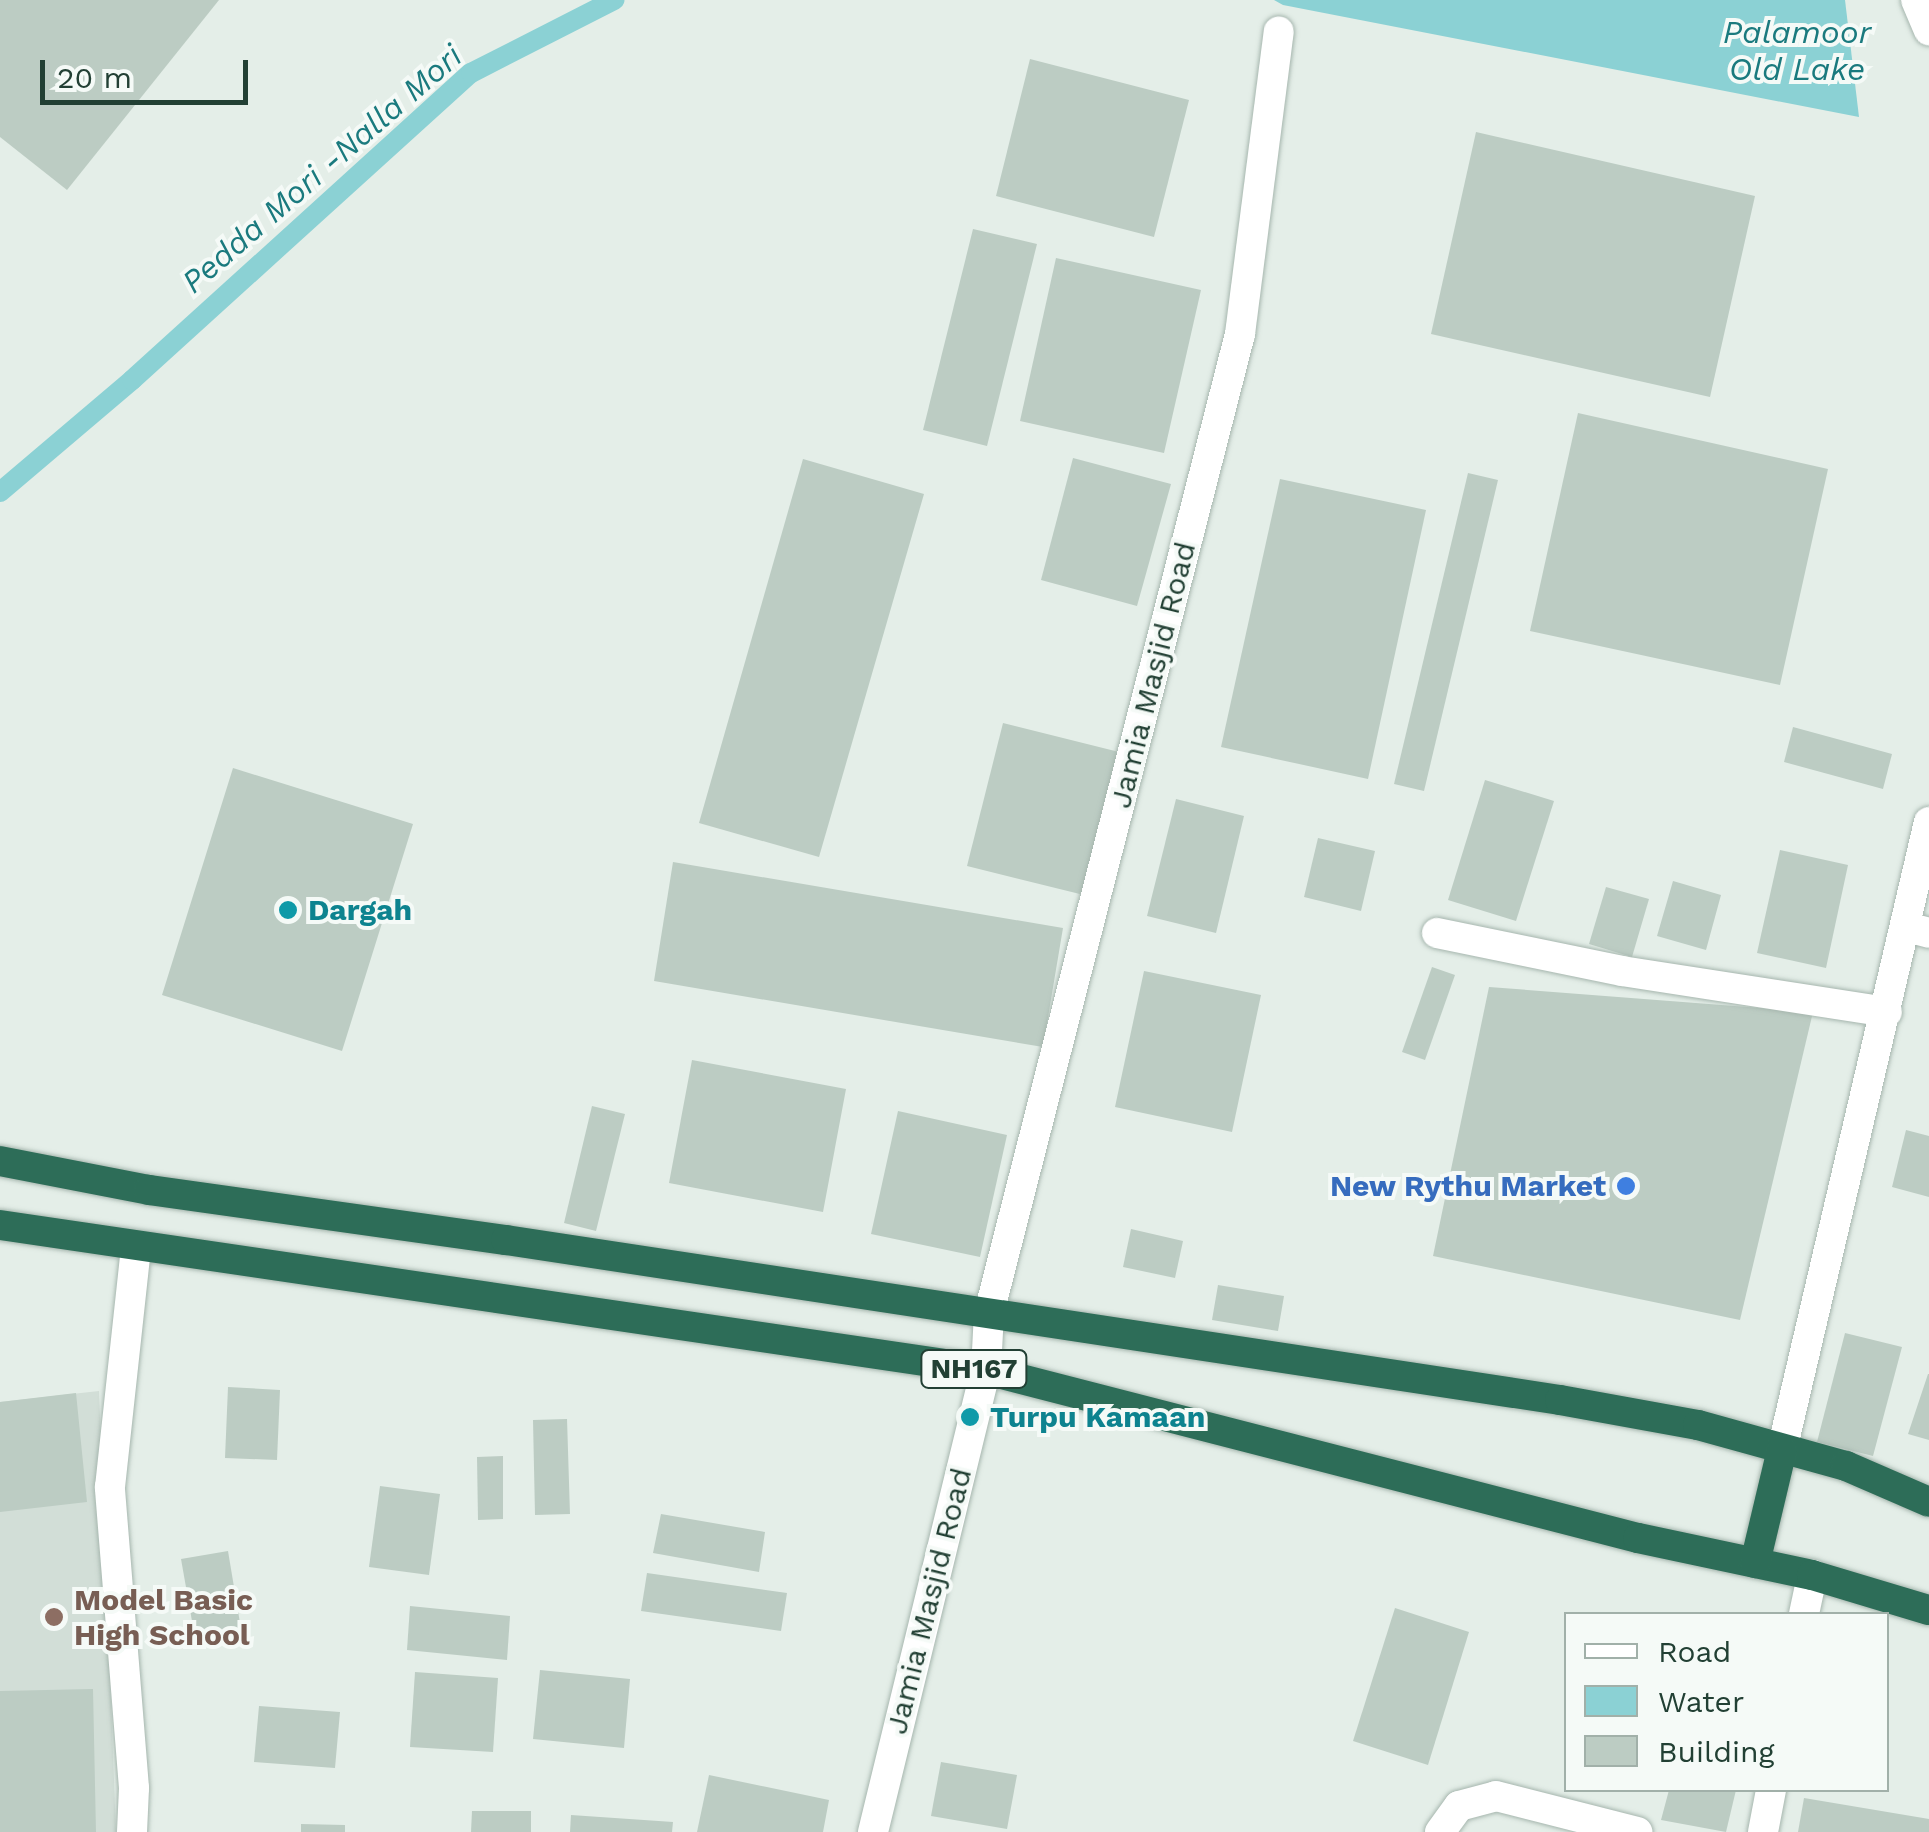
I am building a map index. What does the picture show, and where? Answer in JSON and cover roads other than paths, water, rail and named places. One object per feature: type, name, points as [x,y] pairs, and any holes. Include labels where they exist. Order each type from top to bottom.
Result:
[{"type":"highway","name":"NH167","points":[[0,1161],[149,1190],[1560,1400],[1698,1425],[1846,1466],[1929,1502]]},
{"type":"highway","name":"NH167","points":[[0,1224],[986,1370],[1638,1538],[1812,1575],[1929,1610]]},
{"type":"highway","points":[[1755,1563],[1782,1450]]},
{"type":"street","points":[[1916,0],[1929,30]]},
{"type":"street","name":"Jamia Masjid Road","points":[[873,1832],[986,1370],[990,1313],[1240,334],[1279,31]]},
{"type":"street","points":[[1782,1450],[1887,1012],[1918,930],[1929,822]]},
{"type":"street","points":[[1437,933],[1638,974],[1887,1012]]},
{"type":"street","points":[[132,1832],[134,1788],[110,1487],[136,1246]]},
{"type":"street","points":[[1804,1612],[1812,1575]]},
{"type":"street","points":[[1764,1832],[1772,1792]]},
{"type":"street","points":[[1440,1832],[1459,1806],[1496,1796],[1636,1832]]},
{"type":"water","name":"Palamoor Old Lake","points":[[1274,0],[1845,0],[1859,117],[1283,5]]},
{"type":"waterway","name":"Pedda Mori -Nalla Mori","points":[[0,492],[132,380],[471,73],[614,0]]},
{"type":"place","name":"Dargah","points":[[288,910]]},
{"type":"place","name":"New Rythu Market","points":[[1626,1186]]},
{"type":"place","name":"Turpu Kamaan","points":[[970,1417]]},
{"type":"place","name":"Model Basic High School","points":[[54,1617]]}]
